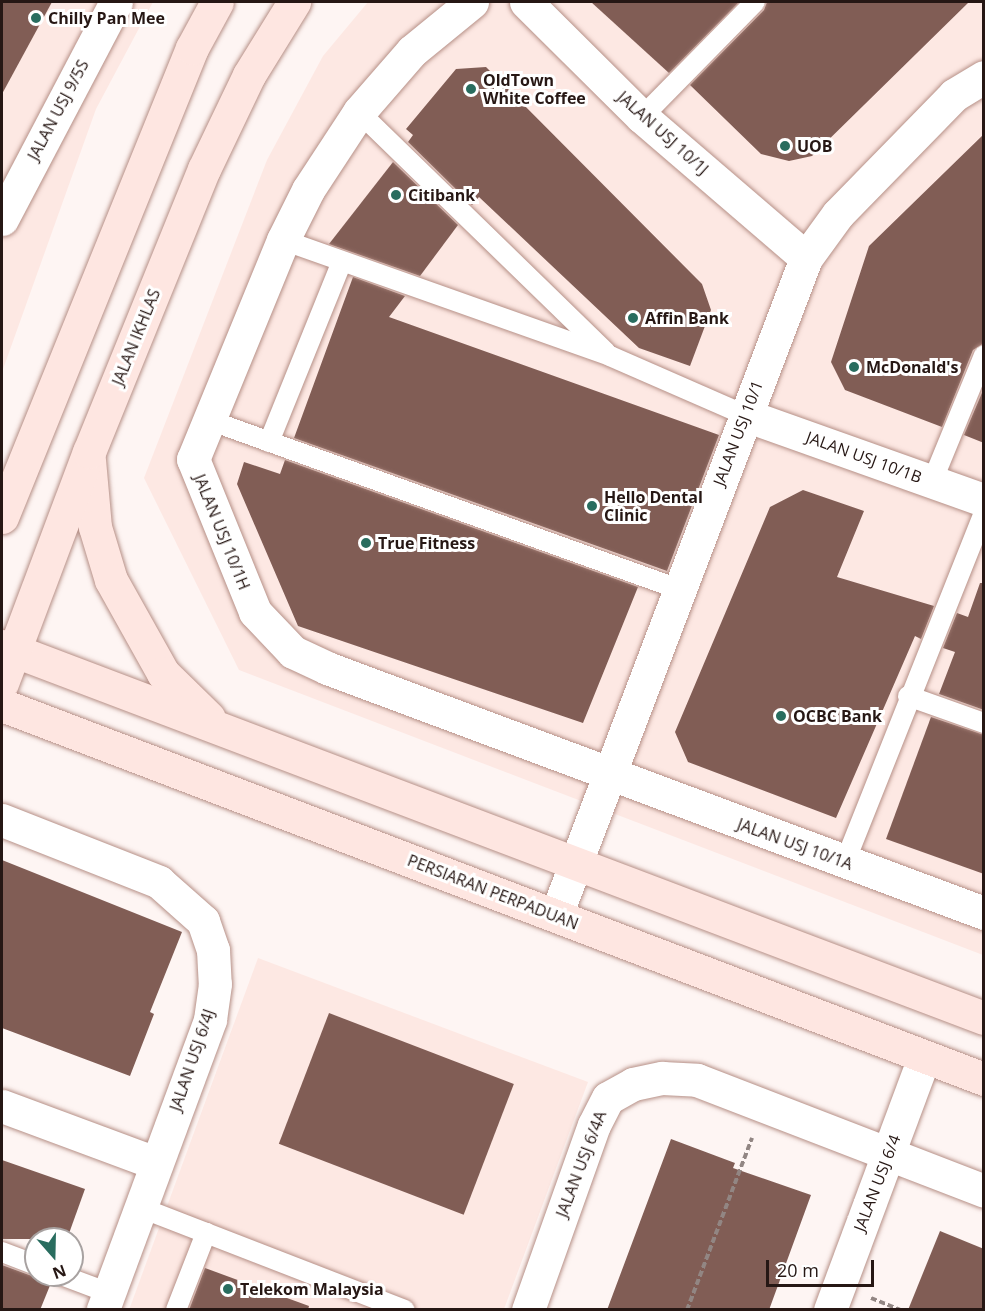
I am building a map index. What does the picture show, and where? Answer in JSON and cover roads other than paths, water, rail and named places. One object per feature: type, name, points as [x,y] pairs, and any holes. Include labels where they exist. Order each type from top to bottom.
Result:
[{"type":"main road","points":[[2,517],[192,48],[217,2]]},
{"type":"main road","name":"JALAN IKHLAS","points":[[2,683],[8,648],[204,169],[249,75],[294,2]]},
{"type":"main road","points":[[2,470],[35,437]]},
{"type":"main road","points":[[88,452],[95,526],[111,580],[163,673],[218,727]]},
{"type":"main road","points":[[8,648],[576,861],[984,1018]]},
{"type":"main road","name":"PERSIARAN PERPADUAN","points":[[2,705],[984,1079]]},
{"type":"street","name":"JALAN USJ 9/5S","points":[[2,219],[116,2]]},
{"type":"street","name":"JALAN USJ 10/1H","points":[[472,2],[412,51],[359,112],[308,190],[283,240],[193,459],[255,612],[293,652],[327,668],[607,774]]},
{"type":"street","name":"JALAN USJ 10/1J","points":[[526,2],[642,117],[806,258]]},
{"type":"street","name":"JALAN USJ 10/1","points":[[556,915],[607,774],[806,258],[838,214],[954,95],[984,77]]},
{"type":"street","name":"JALAN USJ 10/1B","points":[[745,415],[984,500]]},
{"type":"street","name":"JALAN USJ 10/1A","points":[[607,774],[984,913]]},
{"type":"street","name":"JALAN USJ 6/4J","points":[[2,820],[159,882],[203,921],[213,950],[215,984],[210,1020],[155,1163],[106,1301]]},
{"type":"street","name":"JALAN USJ 6/4","points":[[830,1310],[924,1057]]},
{"type":"street","name":"JALAN USJ 6/4A","points":[[528,1310],[594,1125],[608,1098],[633,1084],[662,1078],[697,1080],[984,1191]]},
{"type":"street","points":[[2,1106],[155,1163]]},
{"type":"lane","points":[[642,117],[755,2]]},
{"type":"lane","points":[[359,112],[610,356]]},
{"type":"lane","points":[[283,240],[341,264],[610,356],[745,415]]},
{"type":"lane","points":[[269,442],[341,264]]},
{"type":"lane","points":[[932,482],[984,355]]},
{"type":"lane","points":[[209,420],[679,589]]},
{"type":"lane","points":[[845,862],[908,696],[984,513]]},
{"type":"lane","points":[[908,696],[984,723]]},
{"type":"lane","points":[[139,1207],[405,1310]]},
{"type":"lane","points":[[176,1310],[206,1233]]},
{"type":"lane","points":[[2,1252],[24,1260]]},
{"type":"lane","points":[[82,1287],[106,1301]]},
{"type":"place","name":"Chilly Pan Mee","points":[[36,18]]},
{"type":"place","name":"OldTown White Coffee","points":[[471,89]]},
{"type":"place","name":"UOB","points":[[785,146]]},
{"type":"place","name":"Citibank","points":[[396,195]]},
{"type":"place","name":"Affin Bank","points":[[633,318]]},
{"type":"place","name":"McDonald's","points":[[854,367]]},
{"type":"place","name":"Hello Dental Clinic","points":[[592,506]]},
{"type":"place","name":"True Fitness","points":[[366,543]]},
{"type":"place","name":"OCBC Bank","points":[[781,716]]},
{"type":"place","name":"Telekom Malaysia","points":[[228,1289]]}]
